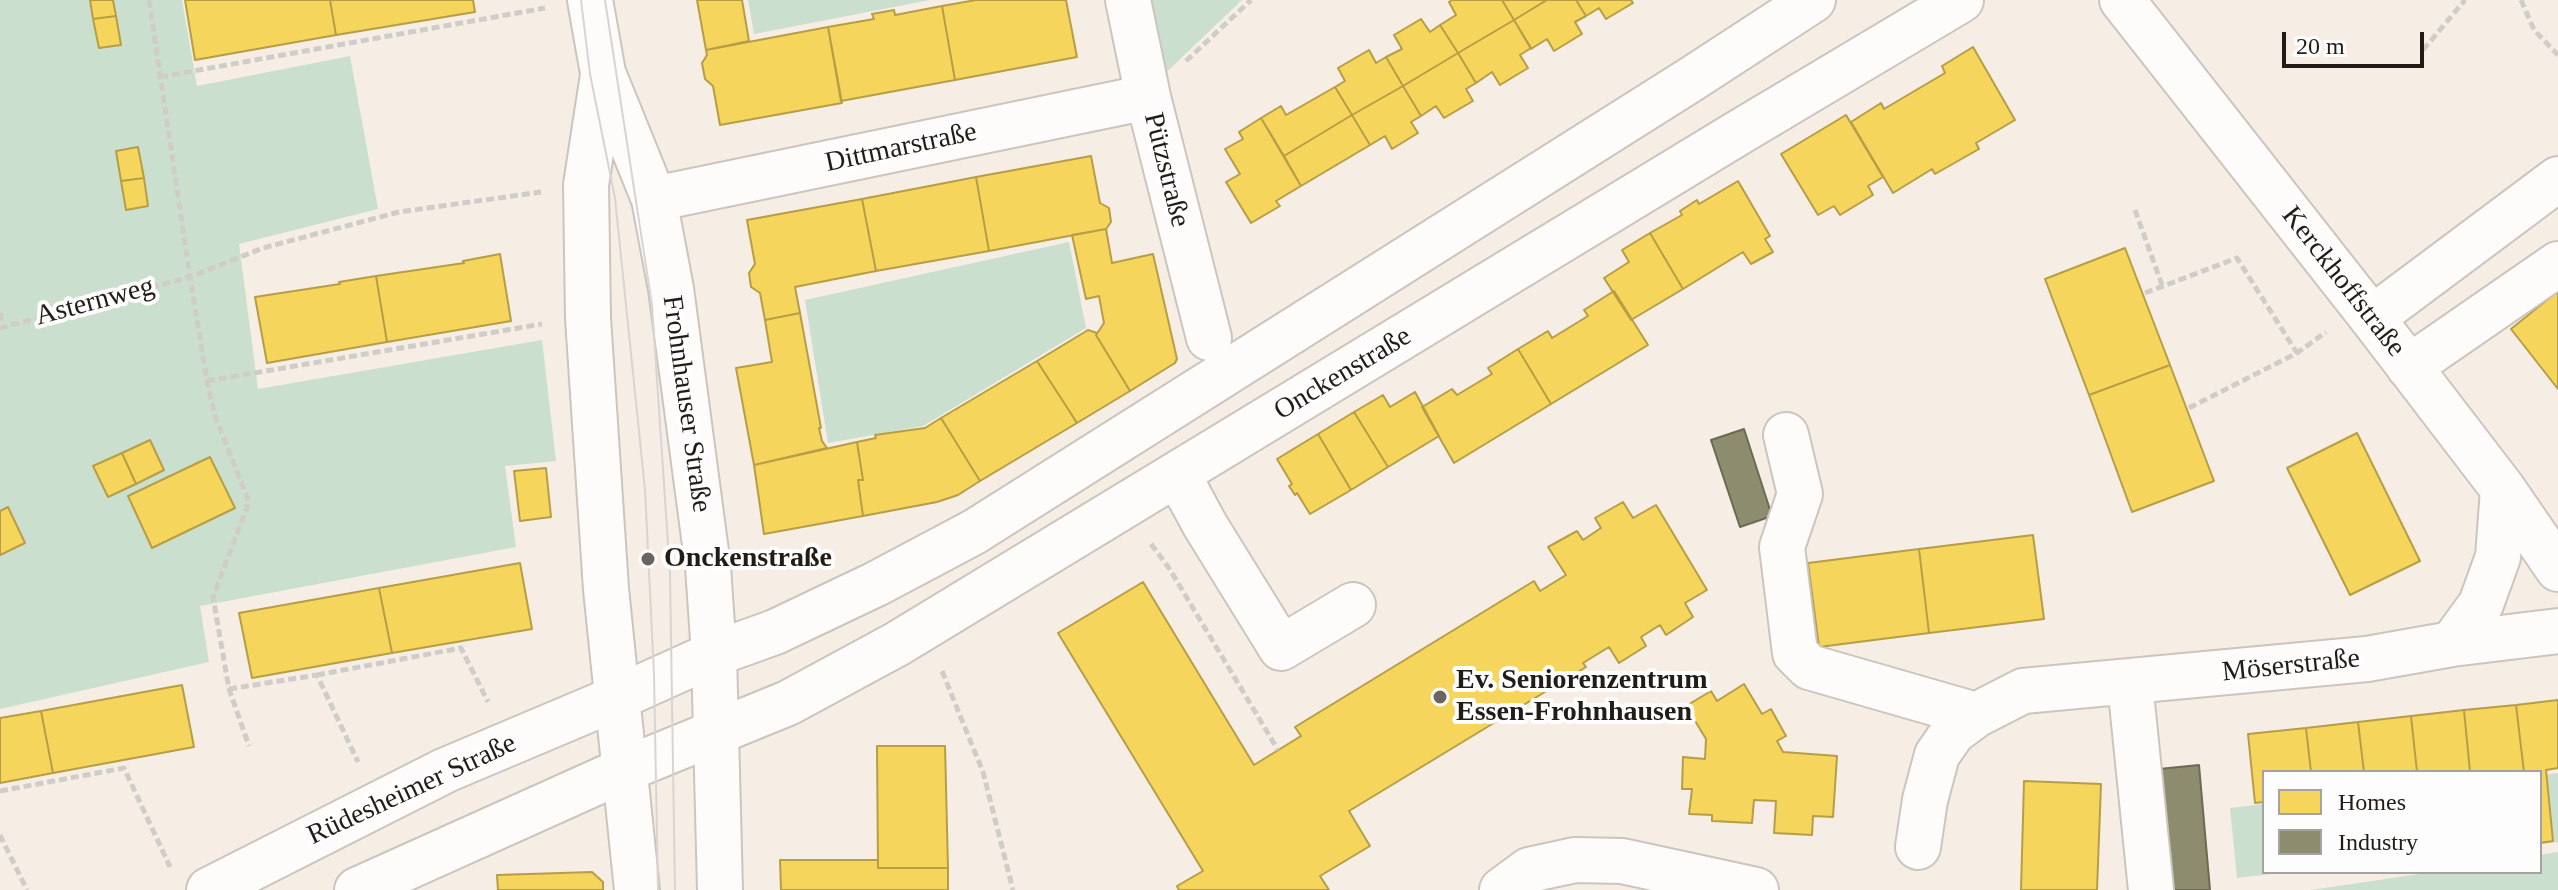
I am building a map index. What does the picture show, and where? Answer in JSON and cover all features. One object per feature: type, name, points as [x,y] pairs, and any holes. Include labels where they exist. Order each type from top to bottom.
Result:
[{"type":"main road","name":"Pützstraße","points":[[1128,0],[1148,97],[1209,338]]},
{"type":"main road","points":[[619,697],[714,654],[775,632],[876,584],[974,532],[1813,0]]},
{"type":"main road","name":"Onckenstraße","points":[[717,734],[788,703],[897,644],[1961,0]]},
{"type":"main road","name":"Kerckhoffstraße","points":[[2122,0],[2368,312],[2503,489],[2558,569]]},
{"type":"main road","name":"Frohnhauser Straße","points":[[574,3],[654,199],[671,289],[708,567],[717,734],[720,890]]},
{"type":"main road","name":"Frohnhauser Straße","points":[[603,73],[586,185],[588,318],[606,589],[637,890]]},
{"type":"main road","name":"Dittmarstraße","points":[[654,199],[1148,97]]},
{"type":"main road","points":[[2368,312],[2558,179]]},
{"type":"main road","points":[[2409,367],[2558,264]]},
{"type":"main road","points":[[1786,435],[1800,494],[1782,547],[1795,653],[1809,667],[1976,715]]},
{"type":"main road","points":[[1178,475],[1281,648],[1353,605]]},
{"type":"main road","points":[[2452,644],[2481,604],[2498,557],[2503,489]]},
{"type":"main road","name":"Möserstraße","points":[[1918,847],[1925,800],[1937,755],[1953,732],[1976,715],[2023,691],[2367,659],[2452,644],[2558,631]]},
{"type":"main road","points":[[2130,683],[2151,890]]},
{"type":"main road","name":"Rüdesheimer Straße","points":[[192,883],[509,742],[619,697]]},
{"type":"main road","points":[[357,890],[626,769],[717,734]]},
{"type":"main road","points":[[1502,890],[1529,870],[1575,860],[1622,861],[1756,890]]},
{"type":"path","points":[[149,0],[207,381],[215,416],[249,502],[213,597],[229,689],[249,746]]},
{"type":"path","points":[[1148,97],[1251,0]]},
{"type":"path","points":[[2423,50],[2465,0]]},
{"type":"path","points":[[2523,1],[2534,30],[2558,55]]},
{"type":"path","points":[[160,77],[574,3]]},
{"type":"path","name":"Asternweg","points":[[2,328],[190,277],[263,248],[399,212],[586,185]]},
{"type":"path","points":[[2135,210],[2162,285]]},
{"type":"path","points":[[2145,293],[2237,258],[2297,353]]},
{"type":"path","points":[[2189,408],[2297,353],[2368,312]]},
{"type":"path","points":[[0,313],[2,328]]},
{"type":"path","points":[[207,381],[388,348],[588,318]]},
{"type":"path","points":[[1124,508],[1169,568],[1278,750]]},
{"type":"path","points":[[229,689],[461,648],[509,742]]},
{"type":"path","points":[[317,675],[377,803]]},
{"type":"path","points":[[950,692],[983,772],[1013,890]]},
{"type":"path","points":[[0,791],[124,768],[192,883]]},
{"type":"path","points":[[0,835],[27,890]]},
{"type":"green space","points":[[0,0],[182,0],[197,86],[350,56],[378,209],[239,244],[258,389],[542,340],[556,461],[505,466],[516,547],[200,606],[209,662],[0,709]]},
{"type":"green space","points":[[748,0],[930,0],[754,34]]},
{"type":"green space","points":[[1137,0],[1242,0],[1154,84]]},
{"type":"green space","points":[[1069,242],[1086,328],[923,426],[828,443],[805,300]]},
{"type":"green space","points":[[2558,773],[2558,842],[2542,844],[2542,775]]},
{"type":"green space","points":[[2262,804],[2262,874],[2271,874],[2237,878],[2230,808]]},
{"type":"green space","points":[[2558,852],[2558,890],[2311,890],[2419,874],[2542,874],[2542,855]]},
{"type":"building: Homes","points":[[90,0],[113,0],[116,16],[93,19]]},
{"type":"building: Homes","points":[[185,0],[330,0],[336,35],[195,60]]},
{"type":"building: Homes","points":[[330,0],[473,0],[475,12],[336,35]]},
{"type":"building: Homes","points":[[697,0],[742,0],[749,41],[706,50]]},
{"type":"building: Homes","points":[[976,0],[1066,0],[1077,57],[955,80],[942,6]]},
{"type":"building: Homes","points":[[1502,0],[1514,20],[1458,53],[1440,25],[1456,15],[1449,2]]},
{"type":"building: Homes","points":[[1502,0],[1547,0],[1514,20]]},
{"type":"building: Homes","points":[[1547,0],[1576,0],[1586,16],[1575,22],[1582,34],[1554,51],[1547,39],[1531,49],[1514,20]]},
{"type":"building: Homes","points":[[1576,0],[1631,0],[1633,3],[1606,19],[1599,8],[1586,16]]},
{"type":"building: Homes","points":[[942,6],[955,80],[841,101],[828,27],[874,19],[872,14],[894,10],[895,15]]},
{"type":"building: Homes","points":[[116,16],[121,45],[99,48],[93,19]]},
{"type":"building: Homes","points":[[1421,19],[1430,32],[1440,25],[1458,53],[1403,86],[1386,57],[1402,49],[1394,35]]},
{"type":"building: Homes","points":[[1514,20],[1531,48],[1520,55],[1528,68],[1500,85],[1492,72],[1476,83],[1458,53]]},
{"type":"building: Homes","points":[[828,27],[842,103],[720,125],[713,86],[705,79],[702,63],[707,55],[706,50]]},
{"type":"building: Homes","points":[[1973,47],[2015,120],[1976,143],[1979,149],[1935,174],[1932,169],[1893,193],[1851,122],[1881,103],[1884,109],[1945,73],[1942,66]]},
{"type":"building: Homes","points":[[1369,50],[1376,63],[1386,57],[1403,86],[1352,115],[1335,87],[1345,81],[1338,68]]},
{"type":"building: Homes","points":[[1458,53],[1476,83],[1466,89],[1473,101],[1444,118],[1436,106],[1421,116],[1403,86]]},
{"type":"building: Homes","points":[[1403,86],[1421,116],[1411,122],[1418,133],[1392,149],[1385,136],[1370,145],[1352,115]]},
{"type":"building: Homes","points":[[1335,87],[1352,115],[1284,156],[1261,118],[1281,106],[1286,115]]},
{"type":"building: Homes","points":[[1352,115],[1370,145],[1301,186],[1284,156]]},
{"type":"building: Homes","points":[[1846,115],[1883,177],[1868,186],[1873,195],[1840,215],[1834,206],[1818,215],[1781,154]]},
{"type":"building: Homes","points":[[1261,118],[1301,186],[1276,201],[1280,206],[1251,223],[1226,182],[1240,174],[1225,149],[1243,139],[1239,132]]},
{"type":"building: Homes","points":[[138,147],[144,178],[121,181],[116,151]]},
{"type":"building: Homes","points":[[1091,156],[1100,203],[1109,208],[1111,222],[1106,229],[989,251],[976,177]]},
{"type":"building: Homes","points":[[976,177],[989,251],[876,271],[862,199]]},
{"type":"building: Homes","points":[[144,178],[148,206],[126,210],[121,181]]},
{"type":"building: Homes","points":[[1738,181],[1770,236],[1765,239],[1773,252],[1751,264],[1743,252],[1683,289],[1650,233],[1682,215],[1680,211],[1697,200],[1699,204]]},
{"type":"building: Homes","points":[[862,199],[876,271],[795,287],[800,313],[765,320],[760,293],[751,287],[749,273],[755,264],[747,220]]},
{"type":"building: Homes","points":[[1106,229],[1112,263],[1153,254],[1177,359],[1130,391],[1096,335],[1104,323],[1099,296],[1086,299],[1072,235]]},
{"type":"building: Homes","points":[[1650,233],[1683,289],[1631,320],[1604,278],[1629,262],[1622,250]]},
{"type":"building: Homes","points":[[2125,248],[2170,365],[2089,395],[2045,279]]},
{"type":"building: Homes","points":[[500,254],[511,321],[387,342],[376,276],[464,263]]},
{"type":"building: Homes","points":[[376,276],[387,342],[267,363],[255,297]]},
{"type":"building: Homes","points":[[1614,291],[1648,345],[1551,404],[1518,349],[1548,331],[1552,338],[1588,316],[1584,310]]},
{"type":"building: Homes","points":[[2558,291],[2558,389],[2511,329]]},
{"type":"building: Homes","points":[[800,313],[819,428],[827,448],[754,465],[736,368],[772,362],[765,320]]},
{"type":"building: Homes","points":[[1088,330],[1097,333],[1130,391],[1077,423],[1037,361]]},
{"type":"building: Homes","points":[[1518,349],[1551,404],[1454,463],[1422,407],[1452,389],[1457,395],[1492,374],[1488,368]]},
{"type":"building: Homes","points":[[1037,361],[1077,423],[980,481],[941,418]]},
{"type":"building: Homes","points":[[2170,365],[2214,481],[2132,512],[2089,395]]},
{"type":"building: Homes","points":[[1415,392],[1439,436],[1388,467],[1354,412],[1383,395],[1390,407]]},
{"type":"building: Homes","points":[[1354,412],[1388,467],[1351,490],[1318,434]]},
{"type":"building: Homes","points":[[941,418],[980,481],[958,495],[937,502],[863,516],[858,480],[863,480],[857,442],[876,438],[875,435],[925,428]]},
{"type":"building: Homes","points":[[2357,433],[2420,561],[2350,595],[2287,468]]},
{"type":"building: Homes","points":[[1318,434],[1351,490],[1310,514],[1289,486],[1292,484],[1277,459]]},
{"type":"building: Homes","points":[[150,440],[164,470],[136,484],[122,453]]},
{"type":"building: Homes","points":[[857,442],[863,480],[858,480],[863,516],[764,534],[754,465]]},
{"type":"building: Homes","points":[[122,453],[136,484],[108,497],[93,466]]},
{"type":"building: Homes","points":[[210,457],[235,508],[152,548],[128,496]]},
{"type":"building: Homes","points":[[546,468],[551,517],[520,521],[514,471]]},
{"type":"building: Homes","name":"Ev. Seniorenzentrum Essen-Frohnhausen","points":[[1623,502],[1633,518],[1656,505],[1707,590],[1685,603],[1693,617],[1666,635],[1660,625],[1641,637],[1646,646],[1619,663],[1609,647],[1583,663],[1586,667],[1349,811],[1370,846],[1320,876],[1329,890],[1179,890],[1177,886],[1203,871],[1058,633],[1143,582],[1254,765],[1301,736],[1295,727],[1534,581],[1540,591],[1566,575],[1548,547],[1577,531],[1583,540],[1601,528],[1595,518]]},
{"type":"building: Homes","points":[[8,507],[25,543],[0,555],[0,511]]},
{"type":"building: Homes","points":[[2033,535],[2044,619],[1929,633],[1919,549]]},
{"type":"building: Homes","points":[[1919,549],[1929,633],[1819,647],[1808,563]]},
{"type":"building: Homes","points":[[520,563],[532,629],[392,653],[379,588]]},
{"type":"building: Homes","points":[[379,588],[392,653],[252,678],[239,613]]},
{"type":"building: Homes","points":[[1744,684],[1762,714],[1771,709],[1786,736],[1777,741],[1783,752],[1837,756],[1833,817],[1813,816],[1812,835],[1774,833],[1776,801],[1754,800],[1752,823],[1712,821],[1712,815],[1689,814],[1692,789],[1682,789],[1683,757],[1705,759],[1706,739],[1686,706],[1711,691],[1717,701]]},
{"type":"building: Homes","points":[[182,685],[194,747],[53,773],[41,711]]},
{"type":"building: Homes","points":[[2558,700],[2558,768],[2546,770],[2553,841],[2542,843],[2542,770],[2524,770],[2516,705]]},
{"type":"building: Homes","points":[[2516,705],[2524,770],[2470,770],[2464,710]]},
{"type":"building: Homes","points":[[2464,710],[2470,770],[2417,770],[2411,716]]},
{"type":"building: Homes","points":[[41,711],[53,773],[0,783],[0,718]]},
{"type":"building: Homes","points":[[2411,716],[2417,770],[2364,770],[2358,722]]},
{"type":"building: Homes","points":[[2358,722],[2364,770],[2311,770],[2306,728]]},
{"type":"building: Homes","points":[[2306,728],[2311,770],[2262,770],[2262,802],[2255,803],[2248,734]]},
{"type":"building: Homes","points":[[877,746],[945,746],[948,868],[878,868]]},
{"type":"building: Homes","points":[[2024,781],[2101,784],[2097,890],[2021,890]]},
{"type":"building: Homes","points":[[780,860],[878,860],[878,868],[948,868],[948,890],[781,890]]},
{"type":"building: Homes","points":[[592,872],[603,882],[603,890],[498,890],[497,875]]},
{"type":"building: Industry","points":[[1744,429],[1772,516],[1740,527],[1711,440]]},
{"type":"building: Industry","points":[[2199,765],[2210,890],[2170,890],[2159,769]]},
{"type":"tram line","points":[[581,0],[590,74],[615,198],[645,490],[654,674],[658,890]]},
{"type":"tram line","points":[[605,0],[652,305],[670,574],[675,890]]},
{"type":"place","name":"Onckenstraße","points":[[648,559]]},
{"type":"place","name":"Ev. Seniorenzentrum Essen-Frohnhausen","points":[[1440,697]]}]
